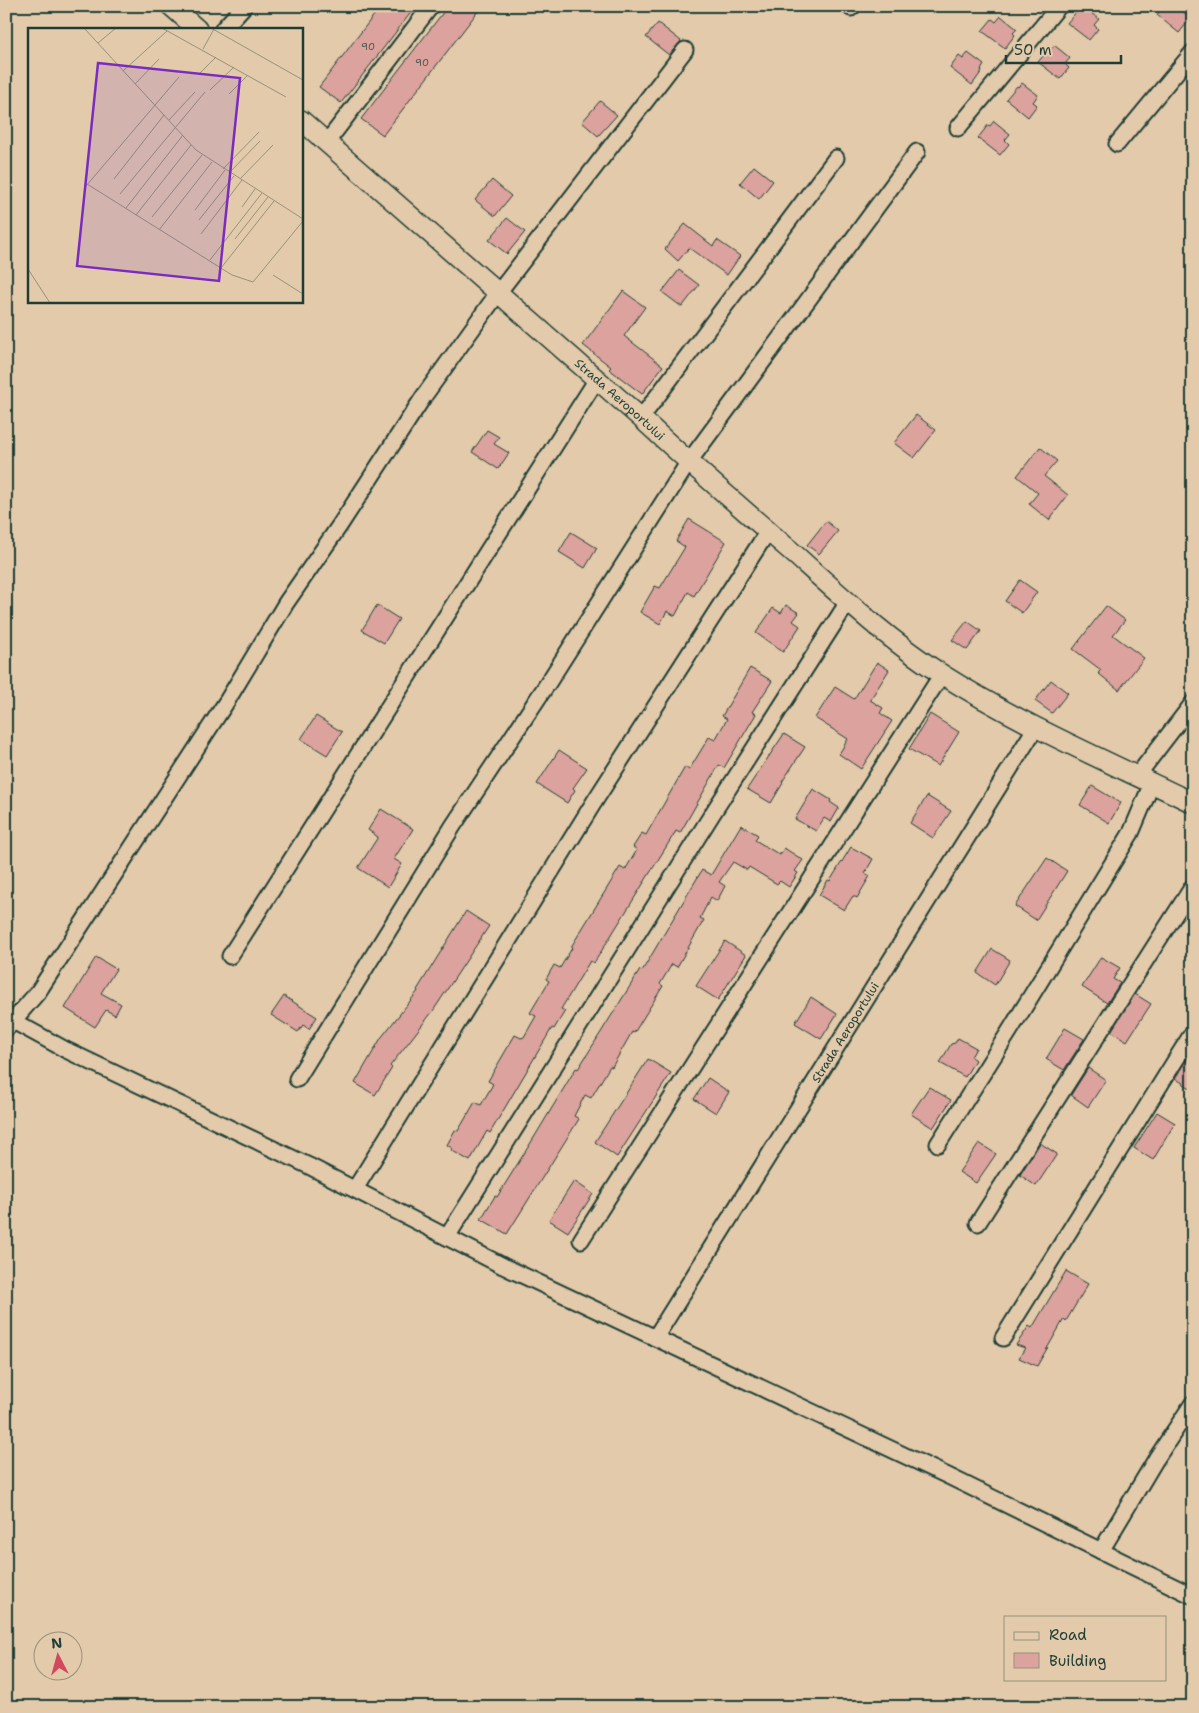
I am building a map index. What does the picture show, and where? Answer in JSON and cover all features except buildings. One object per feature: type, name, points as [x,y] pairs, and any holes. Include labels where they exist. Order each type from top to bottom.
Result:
[{"type":"street","points":[[171,6],[196,28]]},
{"type":"street","points":[[224,28],[244,6]]},
{"type":"street","points":[[327,142],[431,6]]},
{"type":"street","points":[[958,128],[1059,6]]},
{"type":"street","points":[[685,50],[498,293],[424,396],[340,525],[286,603],[227,701],[43,983],[10,1025],[355,1189],[503,1266],[948,1476],[1193,1596]]},
{"type":"street","points":[[1118,144],[1193,52]]},
{"type":"street","name":"Strada Aeroportului","points":[[302,121],[641,418],[688,463],[895,641],[942,674],[1036,727],[1145,779],[1191,798]]},
{"type":"street","points":[[298,1079],[453,826],[548,683],[688,463],[916,152]]},
{"type":"street","points":[[641,418],[836,158]]},
{"type":"street","points":[[230,956],[597,379]]},
{"type":"street","points":[[355,1189],[596,798],[768,532]]},
{"type":"street","points":[[447,1237],[716,808],[848,602]]},
{"type":"street","points":[[581,1240],[942,674]]},
{"type":"street","points":[[938,1144],[1010,1032],[1131,832],[1145,779],[1193,703]]},
{"type":"street","name":"Strada Aeroportului","points":[[655,1338],[1036,727]]},
{"type":"street","points":[[978,1222],[1193,886]]},
{"type":"street","points":[[1003,1338],[1193,1032]]},
{"type":"street","points":[[1101,1551],[1156,1459],[1193,1403]]}]
